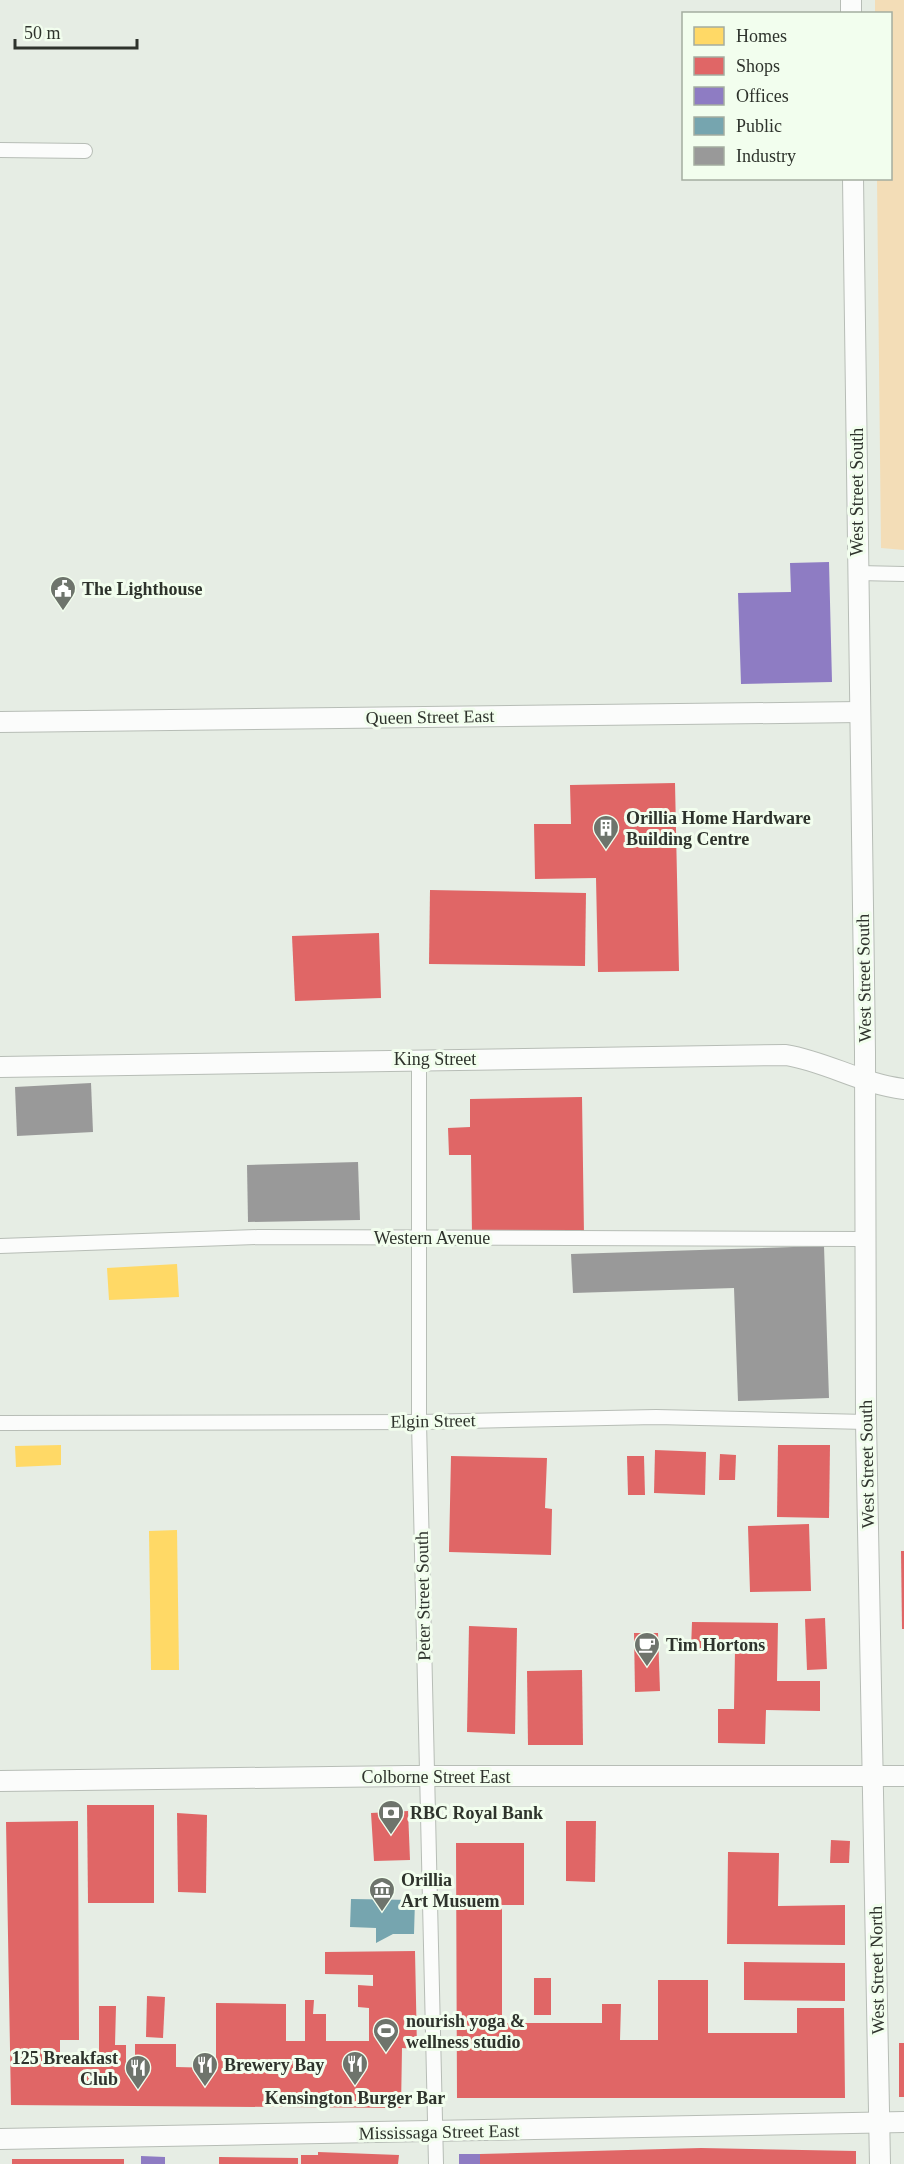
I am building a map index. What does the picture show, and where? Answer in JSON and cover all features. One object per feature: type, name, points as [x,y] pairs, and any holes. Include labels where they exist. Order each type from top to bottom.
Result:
[{"type":"street","points":[[0,150],[86,151]]},
{"type":"street","name":"West Street South","points":[[853,180],[865,1082],[863,1239],[873,1777]]},
{"type":"street","points":[[858,573],[904,574]]},
{"type":"street","name":"Queen Street East","points":[[0,722],[860,712]]},
{"type":"street","name":"King Street","points":[[0,1067],[786,1055],[809,1059],[865,1082],[904,1089]]},
{"type":"street","name":"Peter Street South","points":[[419,1059],[419,1422],[436,2164]]},
{"type":"street","name":"Western Avenue","points":[[0,1246],[258,1237],[420,1239],[593,1236],[863,1239]]},
{"type":"street","name":"Elgin Street","points":[[0,1424],[419,1422],[656,1417],[866,1422]]},
{"type":"street","name":"Colborne Street East","points":[[0,1781],[428,1776],[904,1776]]},
{"type":"street","name":"West Street North","points":[[873,1777],[880,2164]]},
{"type":"street","name":"Mississaga Street East","points":[[0,2139],[904,2122]]},
{"type":"shaded area","points":[[875,0],[904,0],[904,550],[881,548],[877,180],[892,180],[892,12],[875,12]]},
{"type":"building: Homes","points":[[177,1264],[179,1297],[109,1300],[107,1268]]},
{"type":"building: Homes","points":[[61,1445],[61,1465],[16,1467],[15,1446]]},
{"type":"building: Homes","points":[[177,1530],[179,1670],[151,1670],[149,1531]]},
{"type":"building: Shops","name":"Orillia Home Hardware Building Centre","points":[[675,783],[679,971],[598,972],[596,878],[535,879],[534,824],[571,824],[570,785]]},
{"type":"building: Shops","points":[[430,890],[586,893],[585,966],[429,964]]},
{"type":"building: Shops","points":[[379,933],[381,998],[295,1001],[292,936]]},
{"type":"building: Shops","points":[[582,1097],[584,1235],[472,1236],[471,1155],[449,1155],[448,1128],[470,1127],[470,1099]]},
{"type":"building: Shops","points":[[778,1445],[830,1445],[829,1518],[777,1517]]},
{"type":"building: Shops","points":[[655,1450],[706,1452],[705,1495],[654,1493]]},
{"type":"building: Shops","points":[[720,1454],[736,1455],[735,1480],[719,1480]]},
{"type":"building: Shops","points":[[451,1456],[547,1458],[545,1508],[552,1509],[551,1555],[449,1552]]},
{"type":"building: Shops","points":[[627,1456],[644,1456],[645,1495],[628,1495]]},
{"type":"building: Shops","points":[[809,1524],[811,1591],[750,1592],[748,1526]]},
{"type":"building: Shops","points":[[901,1551],[904,1551],[904,1629],[902,1629]]},
{"type":"building: Shops","points":[[825,1618],[827,1669],[807,1670],[805,1619]]},
{"type":"building: Shops","points":[[692,1622],[778,1623],[777,1681],[820,1681],[820,1711],[766,1710],[765,1744],[718,1743],[718,1709],[734,1709],[735,1650],[691,1649]]},
{"type":"building: Shops","points":[[469,1626],[517,1628],[515,1734],[467,1732]]},
{"type":"building: Shops","points":[[634,1633],[658,1633],[660,1691],[635,1692]]},
{"type":"building: Shops","points":[[582,1670],[583,1745],[528,1745],[527,1671]]},
{"type":"building: Shops","points":[[87,1805],[154,1805],[154,1903],[88,1903]]},
{"type":"building: Shops","name":"RBC Royal Bank","points":[[408,1811],[410,1860],[374,1861],[371,1813]]},
{"type":"building: Shops","points":[[177,1813],[207,1815],[206,1893],[178,1892]]},
{"type":"building: Shops","points":[[78,1821],[79,2040],[60,2040],[60,2067],[99,2067],[99,2006],[116,2006],[115,2045],[126,2045],[126,2066],[135,2066],[135,2044],[176,2044],[176,2067],[216,2068],[216,2003],[286,2004],[286,2041],[305,2041],[305,2000],[314,2000],[313,2014],[326,2014],[326,2041],[369,2041],[369,2008],[358,2007],[358,1985],[373,1986],[373,1975],[325,1974],[325,1952],[415,1951],[417,2049],[402,2048],[401,2108],[11,2105],[6,1822]]},
{"type":"building: Shops","points":[[566,1821],[596,1821],[595,1882],[566,1881]]},
{"type":"building: Shops","points":[[831,1840],[850,1841],[849,1863],[830,1863]]},
{"type":"building: Shops","points":[[456,1843],[524,1843],[524,1905],[502,1905],[502,2023],[602,2023],[602,2004],[621,2004],[620,2040],[658,2040],[658,1980],[708,1980],[708,2033],[797,2033],[797,2008],[844,2008],[845,2098],[457,2098]]},
{"type":"building: Shops","points":[[728,1852],[779,1853],[778,1906],[845,1905],[845,1945],[727,1944]]},
{"type":"building: Shops","points":[[744,1962],[845,1963],[845,2001],[744,2000]]},
{"type":"building: Shops","points":[[534,1978],[551,1978],[551,2015],[534,2015]]},
{"type":"building: Shops","points":[[147,1996],[165,1997],[163,2038],[146,2037]]},
{"type":"building: Shops","points":[[899,2043],[904,2043],[904,2097],[899,2097]]},
{"type":"building: Shops","points":[[701,2148],[856,2151],[856,2164],[480,2164],[480,2154]]},
{"type":"building: Shops","points":[[318,2152],[399,2155],[398,2164],[301,2164],[301,2155],[318,2155]]},
{"type":"building: Shops","points":[[219,2157],[298,2158],[298,2164],[219,2164]]},
{"type":"building: Shops","points":[[12,2159],[124,2159],[124,2164],[12,2164]]},
{"type":"building: Offices","points":[[829,562],[832,682],[741,684],[738,593],[791,592],[790,563]]},
{"type":"building: Offices","points":[[459,2154],[480,2154],[480,2164],[459,2164]]},
{"type":"building: Offices","points":[[141,2156],[165,2157],[165,2164],[141,2164]]},
{"type":"building: Public","name":"Orillia Art Musuem","points":[[351,1899],[415,1900],[414,1934],[393,1934],[376,1943],[376,1928],[350,1927]]},
{"type":"building: Industry","points":[[91,1083],[93,1132],[17,1136],[15,1087]]},
{"type":"building: Industry","points":[[358,1162],[360,1220],[248,1222],[247,1165]]},
{"type":"building: Industry","points":[[824,1246],[829,1398],[738,1401],[734,1288],[573,1293],[571,1254]]},
{"type":"place","name":"The Lighthouse","points":[[63,612]]},
{"type":"place","name":"Orillia Home Hardware Building Centre","points":[[606,851]]},
{"type":"place","name":"Tim Hortons","points":[[647,1668]]},
{"type":"place","name":"RBC Royal Bank","points":[[391,1836]]},
{"type":"place","name":"Orillia Art Musuem","points":[[382,1913]]},
{"type":"place","name":"nourish yoga & wellness studio","points":[[386,2054]]},
{"type":"place","name":"Kensington Burger Bar","points":[[355,2087]]},
{"type":"place","name":"Brewery Bay","points":[[205,2088]]},
{"type":"place","name":"125 Breakfast Club","points":[[138,2091]]}]
